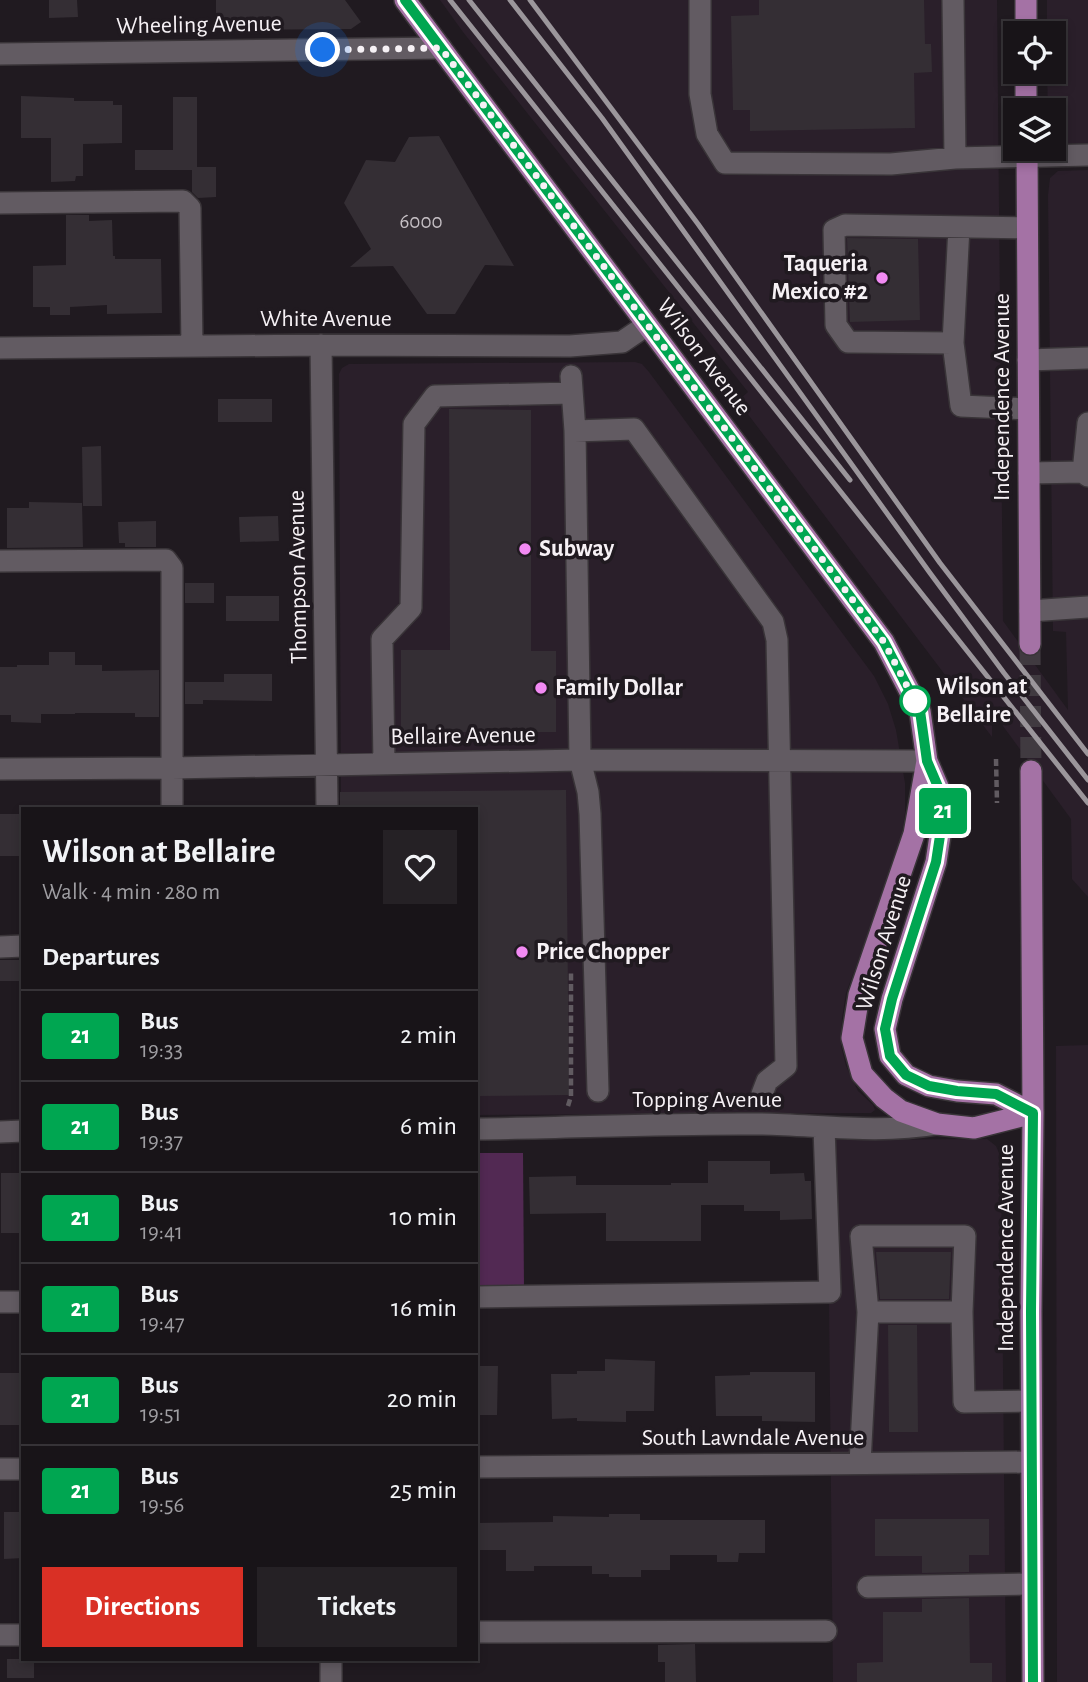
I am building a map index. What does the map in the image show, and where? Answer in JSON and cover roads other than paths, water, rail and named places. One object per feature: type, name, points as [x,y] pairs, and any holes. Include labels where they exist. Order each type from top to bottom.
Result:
[{"type":"main road","name":"Wilson Avenue","points":[[405,0],[884,642],[920,711],[927,761],[945,803],[936,862],[885,1029],[890,1056],[906,1075],[929,1086],[996,1094],[1033,1113]]},
{"type":"main road","points":[[1026,0],[1026,21]]},
{"type":"main road","name":"Independence Avenue","points":[[1027,161],[1030,644]]},
{"type":"main road","name":"Wilson Avenue","points":[[927,761],[914,834],[859,995],[852,1038],[862,1074],[884,1098],[901,1111],[937,1124],[974,1128],[1033,1113]]},
{"type":"main road","name":"Independence Avenue","points":[[1031,771],[1033,1682]]},
{"type":"street","points":[[700,0],[699,94],[707,134],[726,163],[891,164],[1003,154]]},
{"type":"street","points":[[953,0],[955,158]]},
{"type":"street","name":"Wheeling Avenue","points":[[0,54],[441,48]]},
{"type":"street","points":[[1066,154],[1088,155]]},
{"type":"street","points":[[0,203],[183,201],[190,208],[192,346]]},
{"type":"street","points":[[953,343],[849,342],[836,325],[834,230],[845,225],[1027,228]]},
{"type":"street","points":[[959,227],[953,343],[961,406],[1028,409]]},
{"type":"street","name":"White Avenue","points":[[0,348],[570,346],[622,342],[647,325]]},
{"type":"street","name":"Thompson Avenue","points":[[321,345],[327,807]]},
{"type":"street","points":[[1028,360],[1088,358]]},
{"type":"street","points":[[384,763],[382,639],[411,608],[414,424],[435,396],[571,385],[575,431],[580,760],[590,814],[598,1091]]},
{"type":"street","points":[[1029,473],[1085,474],[1088,423]]},
{"type":"street","points":[[575,431],[634,429],[773,622],[777,640],[786,1066],[767,1081],[762,1094]]},
{"type":"street","points":[[0,561],[166,560],[172,568],[172,807]]},
{"type":"street","points":[[1030,611],[1088,607]]},
{"type":"street","name":"Bellaire Avenue","points":[[0,769],[580,760],[927,761]]},
{"type":"street","points":[[0,947],[21,946]]},
{"type":"street","name":"Topping Avenue","points":[[478,1129],[762,1124],[910,1129],[937,1124]]},
{"type":"street","points":[[478,1297],[830,1292],[824,1128]]},
{"type":"street","points":[[0,1132],[21,1132]]},
{"type":"street","points":[[860,1463],[868,1312],[860,1236],[965,1236],[962,1312],[964,1402],[1031,1401]]},
{"type":"street","points":[[0,1302],[21,1302]]},
{"type":"street","points":[[868,1312],[962,1312]]},
{"type":"street","name":"South Lawndale Avenue","points":[[478,1466],[1031,1462]]},
{"type":"street","points":[[0,1469],[21,1469]]},
{"type":"street","points":[[868,1587],[1032,1584]]},
{"type":"street","points":[[478,1632],[826,1631]]},
{"type":"street","points":[[0,1635],[21,1635]]},
{"type":"street","points":[[331,1661],[331,1682]]},
{"type":"tunnel","points":[[1030,644],[1031,771]]},
{"type":"railway","points":[[450,0],[1088,803]]},
{"type":"railway","points":[[469,0],[850,480]]},
{"type":"railway","points":[[510,0],[602,118],[1004,673],[1088,780]]},
{"type":"railway","points":[[530,0],[698,224],[940,563],[1088,754]]},
{"type":"place","name":"Taqueria Mexico #2","points":[[882,278]]},
{"type":"place","name":"Subway","points":[[525,549]]},
{"type":"place","name":"Family Dollar","points":[[541,688]]},
{"type":"place","name":"Wilson at Bellaire","points":[[915,701]]},
{"type":"place","name":"Price Chopper","points":[[522,952]]}]
